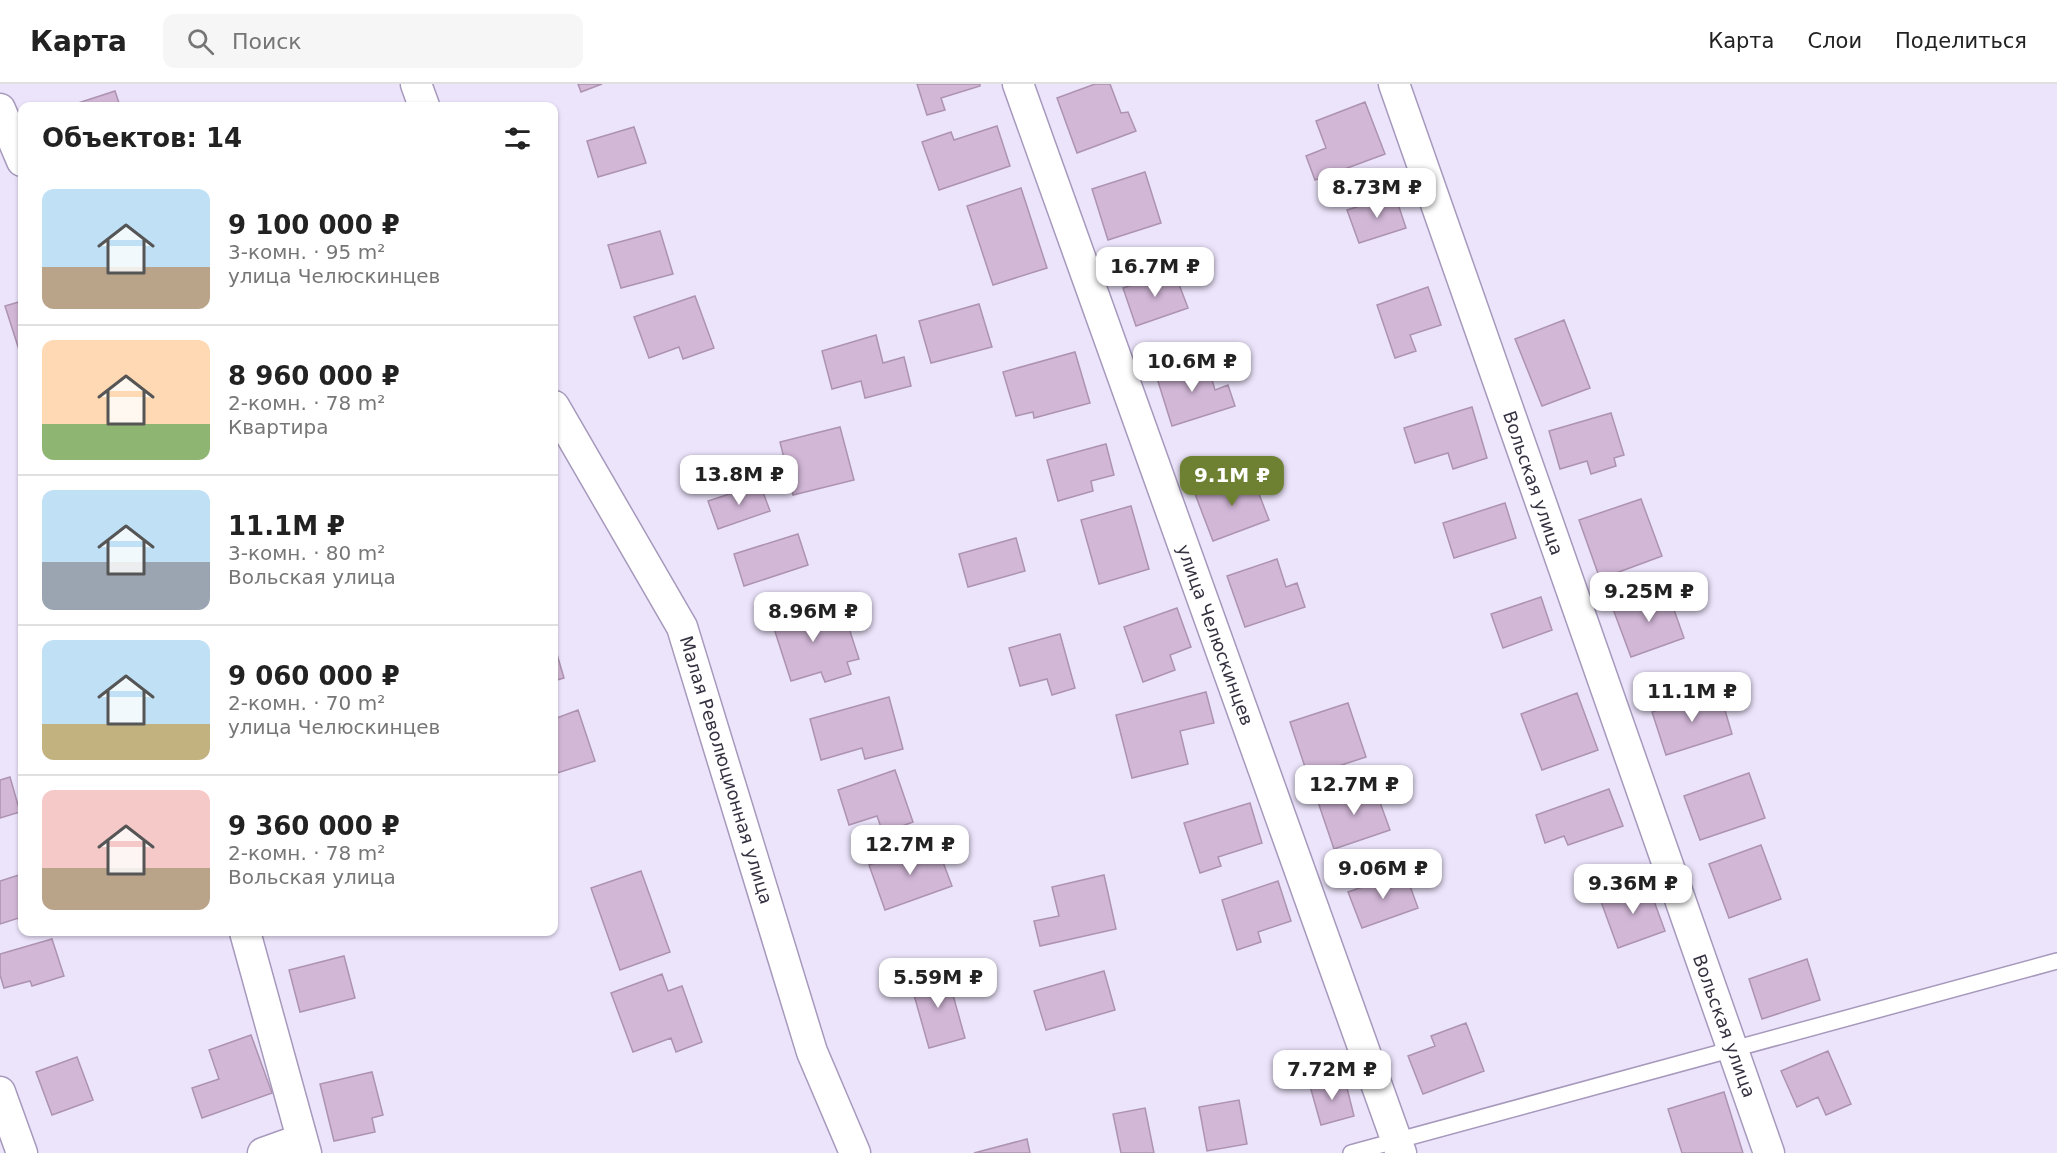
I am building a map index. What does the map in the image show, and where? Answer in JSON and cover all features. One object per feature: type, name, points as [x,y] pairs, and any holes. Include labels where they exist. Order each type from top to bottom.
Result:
[{"type":"street","points":[[416,84],[423,102]]},
{"type":"street","name":"улица Челюскинцев","points":[[1018,84],[1399,1147]]},
{"type":"street","name":"Вольская улица","points":[[1394,84],[1769,1153]]},
{"type":"street","points":[[0,109],[18,152]]},
{"type":"street","name":"Малая Революционная улица","points":[[558,413],[682,627],[812,1052],[855,1153]]},
{"type":"street","points":[[246,936],[304,1146],[263,1153]]},
{"type":"street","points":[[0,1092],[22,1153]]},
{"type":"lane","points":[[1351,1153],[1399,1147],[1731,1049],[2057,961]]},
{"type":"building","points":[[578,84],[602,84],[581,92]]},
{"type":"building","points":[[917,84],[980,84],[980,86],[941,98],[945,110],[927,115]]},
{"type":"building","points":[[1095,84],[1110,84],[1121,113],[1128,112],[1136,131],[1077,153],[1057,98]]},
{"type":"building","points":[[115,91],[119,102],[81,102]]},
{"type":"building","points":[[1365,102],[1385,154],[1315,180],[1306,156],[1326,148],[1316,121]]},
{"type":"building","points":[[997,126],[1010,166],[939,190],[922,142],[951,132],[954,140]]},
{"type":"building","points":[[634,127],[646,163],[598,177],[587,141]]},
{"type":"building","points":[[1145,172],[1161,223],[1108,240],[1092,189]]},
{"type":"building","points":[[1021,188],[1047,268],[993,285],[967,206]]},
{"type":"building","points":[[1395,195],[1406,228],[1359,243],[1347,210]]},
{"type":"building","points":[[660,231],[673,274],[621,288],[608,245]]},
{"type":"building","points":[[1174,271],[1188,308],[1136,326],[1123,288]]},
{"type":"building","points":[[1428,287],[1441,325],[1410,335],[1416,351],[1395,358],[1377,305]]},
{"type":"building","points":[[695,296],[714,348],[683,359],[679,347],[649,358],[634,317]]},
{"type":"building","points":[[18,302],[18,347],[5,306]]},
{"type":"building","points":[[979,304],[992,347],[931,363],[919,321]]},
{"type":"building","points":[[1564,320],[1590,388],[1542,406],[1515,339]]},
{"type":"building","points":[[876,335],[883,363],[904,357],[911,386],[865,398],[861,381],[832,389],[822,351]]},
{"type":"building","points":[[1075,352],[1090,403],[1034,418],[1033,412],[1016,416],[1003,372]]},
{"type":"building","points":[[1206,359],[1215,390],[1228,385],[1235,406],[1172,426],[1156,375]]},
{"type":"building","points":[[1472,407],[1487,458],[1453,469],[1448,453],[1415,463],[1404,428]]},
{"type":"building","points":[[1611,413],[1624,455],[1614,458],[1616,466],[1591,474],[1587,461],[1560,469],[1549,431]]},
{"type":"building","points":[[840,427],[854,480],[793,495],[780,442]]},
{"type":"building","points":[[1106,444],[1114,475],[1091,481],[1093,491],[1058,501],[1047,460]]},
{"type":"building","points":[[1251,473],[1269,520],[1213,541],[1195,494]]},
{"type":"building","points":[[760,484],[770,511],[718,529],[708,501]]},
{"type":"building","points":[[1641,499],[1662,556],[1600,579],[1579,520]]},
{"type":"building","points":[[1505,503],[1516,538],[1454,558],[1443,523]]},
{"type":"building","points":[[1131,506],[1149,569],[1099,584],[1081,520]]},
{"type":"building","points":[[798,534],[808,565],[744,586],[734,554]]},
{"type":"building","points":[[1016,538],[1025,571],[968,587],[959,554]]},
{"type":"building","points":[[1277,559],[1286,587],[1297,583],[1305,607],[1245,627],[1227,576]]},
{"type":"building","points":[[1667,590],[1684,638],[1631,657],[1613,609]]},
{"type":"building","points":[[1541,597],[1552,630],[1503,648],[1491,614]]},
{"type":"building","points":[[802,599],[811,627],[845,616],[859,659],[847,662],[851,674],[825,682],[821,672],[791,681],[768,610]]},
{"type":"building","points":[[1177,608],[1191,647],[1170,655],[1175,670],[1143,682],[1124,627]]},
{"type":"building","points":[[1060,634],[1075,688],[1052,695],[1047,679],[1020,686],[1009,648]]},
{"type":"building","points":[[558,658],[564,678],[558,680]]},
{"type":"building","points":[[1719,690],[1732,734],[1666,755],[1652,712]]},
{"type":"building","points":[[1206,692],[1214,723],[1180,731],[1188,764],[1132,778],[1116,715]]},
{"type":"building","points":[[1577,693],[1598,750],[1542,770],[1521,714]]},
{"type":"building","points":[[889,697],[903,749],[865,759],[862,748],[821,760],[810,719]]},
{"type":"building","points":[[1348,703],[1366,757],[1308,776],[1290,722]]},
{"type":"building","points":[[578,710],[595,761],[558,773],[558,718]]},
{"type":"building","points":[[895,770],[913,822],[883,833],[877,816],[849,825],[838,790]]},
{"type":"building","points":[[1749,773],[1765,818],[1700,840],[1684,796]]},
{"type":"building","points":[[10,777],[18,813],[0,818],[0,780]]},
{"type":"building","points":[[1373,783],[1390,830],[1334,849],[1318,802]]},
{"type":"building","points":[[1609,789],[1623,826],[1568,845],[1564,836],[1545,843],[1536,815]]},
{"type":"building","points":[[1250,803],[1262,843],[1218,857],[1221,866],[1200,873],[1184,823]]},
{"type":"building","points":[[935,841],[952,886],[885,910],[869,865]]},
{"type":"building","points":[[1761,845],[1781,899],[1729,918],[1709,864]]},
{"type":"building","points":[[641,871],[670,952],[620,970],[591,888]]},
{"type":"building","points":[[1405,872],[1418,908],[1362,928],[1348,892]]},
{"type":"building","points":[[18,875],[18,918],[0,924],[0,881]]},
{"type":"building","points":[[1104,875],[1116,929],[1040,946],[1034,921],[1059,916],[1052,887]]},
{"type":"building","points":[[1278,881],[1291,921],[1258,932],[1261,942],[1237,950],[1222,900]]},
{"type":"building","points":[[1647,882],[1665,931],[1618,948],[1600,899]]},
{"type":"building","points":[[52,939],[64,976],[32,986],[30,981],[4,988],[0,975],[0,954]]},
{"type":"building","points":[[344,956],[355,998],[300,1012],[289,970]]},
{"type":"building","points":[[1807,959],[1820,1000],[1762,1019],[1749,979]]},
{"type":"building","points":[[946,970],[965,1038],[929,1048],[910,981]]},
{"type":"building","points":[[1104,971],[1115,1010],[1046,1030],[1034,991]]},
{"type":"building","points":[[662,974],[668,991],[682,986],[702,1042],[676,1052],[671,1038],[633,1052],[611,993]]},
{"type":"building","points":[[1466,1023],[1484,1071],[1423,1094],[1408,1056],[1435,1046],[1431,1036]]},
{"type":"building","points":[[251,1035],[272,1093],[202,1118],[192,1088],[219,1079],[209,1050]]},
{"type":"building","points":[[1828,1051],[1851,1104],[1826,1115],[1818,1097],[1797,1107],[1781,1071]]},
{"type":"building","points":[[77,1057],[93,1100],[52,1115],[36,1072]]},
{"type":"building","points":[[372,1072],[383,1115],[372,1118],[375,1132],[334,1141],[320,1084]]},
{"type":"building","points":[[1344,1076],[1354,1116],[1321,1125],[1310,1086]]},
{"type":"building","points":[[1724,1092],[1743,1153],[1682,1153],[1668,1109]]},
{"type":"building","points":[[1239,1100],[1247,1144],[1207,1151],[1199,1107]]},
{"type":"building","points":[[1145,1108],[1154,1153],[1121,1153],[1113,1114]]},
{"type":"building","points":[[1027,1139],[1030,1153],[974,1153]]}]
